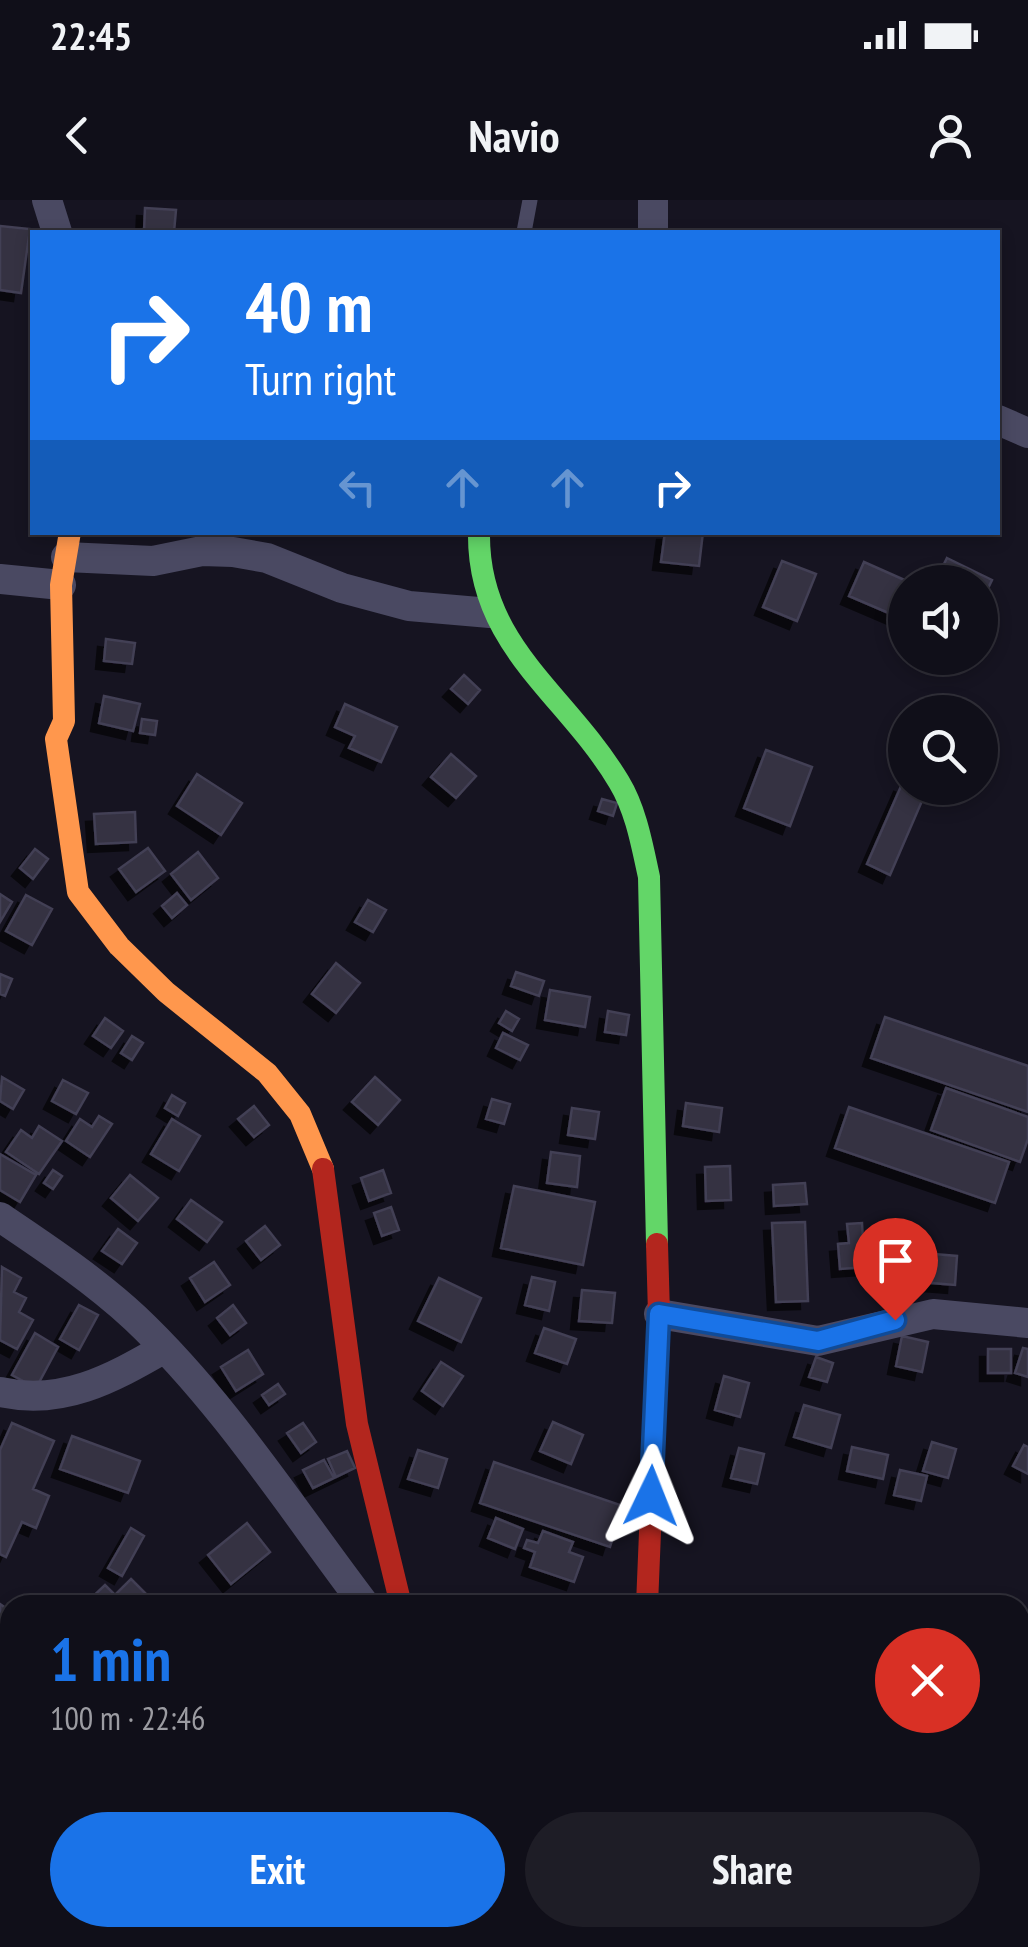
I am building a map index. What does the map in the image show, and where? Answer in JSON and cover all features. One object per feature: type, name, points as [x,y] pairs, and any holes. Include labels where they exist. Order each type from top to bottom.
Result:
[{"type":"street","points":[[47,200],[56,230]]},
{"type":"street","points":[[653,230],[654,200]]},
{"type":"street","points":[[1000,421],[1028,433]]},
{"type":"street","points":[[478,535],[490,613],[616,778],[638,820],[649,877],[659,1314],[647,1595]]},
{"type":"street","points":[[0,579],[66,558],[153,562],[202,551],[232,552],[267,558],[379,598],[490,613]]},
{"type":"street","points":[[66,558],[64,721],[56,738],[78,892],[119,946],[166,992],[267,1073],[300,1114],[322,1166],[357,1424],[399,1595]]},
{"type":"street","points":[[0,1217],[120,1306],[162,1349],[208,1399],[357,1595]]},
{"type":"street","points":[[659,1314],[818,1341],[933,1314],[1028,1323]]},
{"type":"street","points":[[0,1392],[56,1394],[100,1385],[162,1349]]},
{"type":"lane","points":[[524,230],[530,200]]},
{"type":"building","points":[[145,208],[176,210],[174,230],[144,230]]},
{"type":"building","points":[[0,226],[30,229],[21,293],[0,290]]},
{"type":"building","points":[[665,535],[703,535],[699,566],[661,562]]},
{"type":"building","points":[[782,561],[816,574],[797,621],[763,607]]},
{"type":"building","points":[[864,562],[888,573],[888,613],[849,596]]},
{"type":"building","points":[[106,639],[135,643],[132,664],[104,661]]},
{"type":"building","points":[[464,675],[480,690],[468,704],[451,689]]},
{"type":"building","points":[[104,696],[140,704],[133,731],[99,723]]},
{"type":"building","points":[[345,704],[397,727],[381,762],[349,748],[355,736],[335,727]]},
{"type":"building","points":[[142,719],[157,721],[155,735],[140,733]]},
{"type":"building","points":[[766,750],[812,767],[790,826],[744,808]]},
{"type":"building","points":[[451,754],[476,776],[456,798],[431,777]]},
{"type":"building","points":[[197,774],[242,803],[221,835],[177,806]]},
{"type":"building","points":[[602,799],[617,803],[613,816],[598,811]]},
{"type":"building","points":[[893,805],[920,805],[890,875],[867,864]]},
{"type":"building","points":[[135,812],[136,842],[96,844],[94,814]]},
{"type":"building","points":[[148,848],[165,871],[136,892],[119,869]]},
{"type":"building","points":[[35,849],[48,859],[33,879],[20,868]]},
{"type":"building","points":[[198,852],[218,878],[191,900],[171,874]]},
{"type":"building","points":[[177,893],[187,905],[172,918],[162,906]]},
{"type":"building","points":[[0,894],[12,902],[0,922]]},
{"type":"building","points":[[26,895],[52,909],[32,945],[6,931]]},
{"type":"building","points":[[368,900],[386,910],[373,932],[355,922]]},
{"type":"building","points":[[336,963],[360,983],[336,1013],[312,994]]},
{"type":"building","points":[[516,972],[544,981],[539,996],[511,986]]},
{"type":"building","points":[[0,974],[12,979],[5,996],[0,994]]},
{"type":"building","points":[[550,990],[590,997],[585,1027],[545,1020]]},
{"type":"building","points":[[506,1011],[519,1019],[512,1031],[499,1023]]},
{"type":"building","points":[[608,1011],[629,1015],[626,1035],[605,1032]]},
{"type":"building","points":[[885,1017],[1028,1066],[1028,1112],[871,1058]]},
{"type":"building","points":[[105,1018],[123,1031],[111,1048],[93,1036]]},
{"type":"building","points":[[503,1033],[528,1045],[520,1060],[496,1048]]},
{"type":"building","points":[[132,1036],[143,1043],[132,1060],[121,1053]]},
{"type":"building","points":[[2,1077],[24,1090],[13,1109],[0,1101]]},
{"type":"building","points":[[375,1077],[400,1100],[378,1125],[352,1102]]},
{"type":"building","points":[[63,1080],[88,1093],[76,1114],[52,1101]]},
{"type":"building","points":[[946,1088],[1028,1117],[1028,1139],[1020,1162],[931,1130]]},
{"type":"building","points":[[172,1095],[185,1103],[178,1116],[165,1108]]},
{"type":"building","points":[[492,1099],[510,1104],[504,1124],[486,1119]]},
{"type":"building","points":[[686,1103],[722,1108],[719,1132],[683,1126]]},
{"type":"building","points":[[254,1106],[269,1125],[254,1137],[238,1119]]},
{"type":"building","points":[[849,1107],[1009,1162],[995,1203],[835,1148]]},
{"type":"building","points":[[572,1108],[599,1112],[595,1139],[568,1135]]},
{"type":"building","points":[[99,1116],[112,1124],[90,1157],[66,1141],[80,1119],[92,1127]]},
{"type":"building","points":[[172,1119],[200,1136],[179,1171],[151,1154]]},
{"type":"building","points":[[39,1126],[62,1141],[39,1174],[6,1152],[21,1130],[32,1138]]},
{"type":"building","points":[[551,1152],[580,1156],[577,1187],[547,1183]]},
{"type":"building","points":[[0,1154],[36,1175],[20,1202],[0,1190]]},
{"type":"building","points":[[730,1166],[731,1200],[706,1201],[705,1167]]},
{"type":"building","points":[[53,1170],[62,1176],[53,1189],[44,1183]]},
{"type":"building","points":[[383,1170],[391,1193],[369,1201],[361,1178]]},
{"type":"building","points":[[130,1175],[158,1198],[138,1221],[111,1198]]},
{"type":"building","points":[[805,1183],[807,1204],[774,1206],[773,1185]]},
{"type":"building","points":[[514,1186],[595,1202],[583,1265],[501,1248]]},
{"type":"building","points":[[191,1200],[222,1222],[207,1242],[177,1219]]},
{"type":"building","points":[[391,1207],[399,1230],[382,1236],[374,1213]]},
{"type":"building","points":[[805,1222],[808,1301],[776,1302],[772,1223]]},
{"type":"building","points":[[862,1223],[863,1240],[878,1239],[881,1266],[840,1269],[838,1244],[849,1243],[847,1224]]},
{"type":"building","points":[[889,1223],[907,1223],[907,1239],[889,1238]]},
{"type":"building","points":[[265,1226],[280,1245],[261,1260],[246,1241]]},
{"type":"building","points":[[118,1229],[137,1243],[122,1264],[102,1251]]},
{"type":"building","points":[[887,1243],[909,1244],[907,1279],[886,1278]]},
{"type":"building","points":[[934,1254],[957,1256],[955,1285],[932,1283]]},
{"type":"building","points":[[214,1262],[230,1285],[205,1302],[190,1278]]},
{"type":"building","points":[[2,1267],[21,1278],[14,1292],[26,1298],[19,1312],[33,1320],[17,1349],[0,1340]]},
{"type":"building","points":[[532,1277],[555,1282],[549,1311],[525,1305]]},
{"type":"building","points":[[439,1278],[481,1298],[461,1342],[418,1321]]},
{"type":"building","points":[[582,1290],[615,1293],[612,1323],[579,1321]]},
{"type":"building","points":[[79,1305],[98,1315],[79,1350],[60,1339]]},
{"type":"building","points":[[233,1305],[246,1323],[230,1335],[217,1318]]},
{"type":"building","points":[[544,1328],[576,1339],[567,1364],[535,1353]]},
{"type":"building","points":[[35,1333],[58,1347],[36,1388],[12,1375]]},
{"type":"building","points":[[902,1336],[928,1342],[922,1372],[896,1366]]},
{"type":"building","points":[[1023,1348],[1028,1349],[1028,1377],[1015,1373]]},
{"type":"building","points":[[988,1349],[1011,1349],[1011,1373],[988,1373]]},
{"type":"building","points":[[248,1350],[263,1374],[236,1391],[221,1367]]},
{"type":"building","points":[[816,1357],[833,1363],[827,1382],[809,1377]]},
{"type":"building","points":[[441,1362],[463,1376],[443,1406],[422,1391]]},
{"type":"building","points":[[724,1376],[749,1383],[740,1417],[715,1410]]},
{"type":"building","points":[[278,1384],[285,1394],[269,1405],[262,1395]]},
{"type":"building","points":[[804,1405],[840,1415],[831,1448],[794,1437]]},
{"type":"building","points":[[553,1422],[583,1435],[571,1464],[540,1451]]},
{"type":"building","points":[[12,1423],[54,1441],[33,1489],[49,1496],[36,1528],[22,1522],[6,1557],[0,1554],[0,1450]]},
{"type":"building","points":[[303,1423],[316,1442],[301,1453],[287,1433]]},
{"type":"building","points":[[72,1436],[140,1461],[128,1493],[60,1469]]},
{"type":"building","points":[[932,1442],[956,1449],[948,1478],[923,1471]]},
{"type":"building","points":[[1024,1445],[1028,1447],[1028,1474],[1013,1466]]},
{"type":"building","points":[[852,1447],[888,1455],[883,1479],[847,1471]]},
{"type":"building","points":[[739,1448],[764,1454],[757,1484],[731,1478]]},
{"type":"building","points":[[418,1450],[447,1459],[438,1488],[408,1479]]},
{"type":"building","points":[[347,1451],[355,1468],[336,1477],[328,1459]]},
{"type":"building","points":[[324,1460],[334,1478],[313,1488],[303,1470]]},
{"type":"building","points":[[494,1462],[623,1506],[610,1547],[480,1503]]},
{"type":"building","points":[[900,1470],[927,1476],[921,1501],[894,1495]]},
{"type":"building","points":[[496,1518],[523,1529],[515,1549],[488,1538]]},
{"type":"building","points":[[247,1523],[270,1552],[231,1584],[208,1555]]},
{"type":"building","points":[[131,1528],[144,1536],[122,1576],[108,1568]]},
{"type":"building","points":[[543,1531],[573,1542],[569,1552],[583,1557],[574,1582],[530,1567],[535,1552],[524,1548],[527,1540],[538,1543]]},
{"type":"building","points":[[131,1579],[147,1595],[115,1595]]},
{"type":"building","points":[[105,1585],[115,1595],[94,1595]]},
{"type":"traffic: fast","points":[[479,535],[482,572],[508,638],[598,750],[630,804],[641,840],[649,877],[657,1244]]},
{"type":"traffic: slow","points":[[69,535],[61,585],[64,721],[56,739],[78,892],[119,946],[166,992],[267,1073],[300,1114],[323,1169]]},
{"type":"traffic: jam","points":[[323,1169],[357,1424],[399,1595]]},
{"type":"traffic: jam","points":[[647,1595],[659,1314],[657,1244]]},
{"type":"route","points":[[651,1496],[659,1314],[818,1341],[895,1320]]}]
